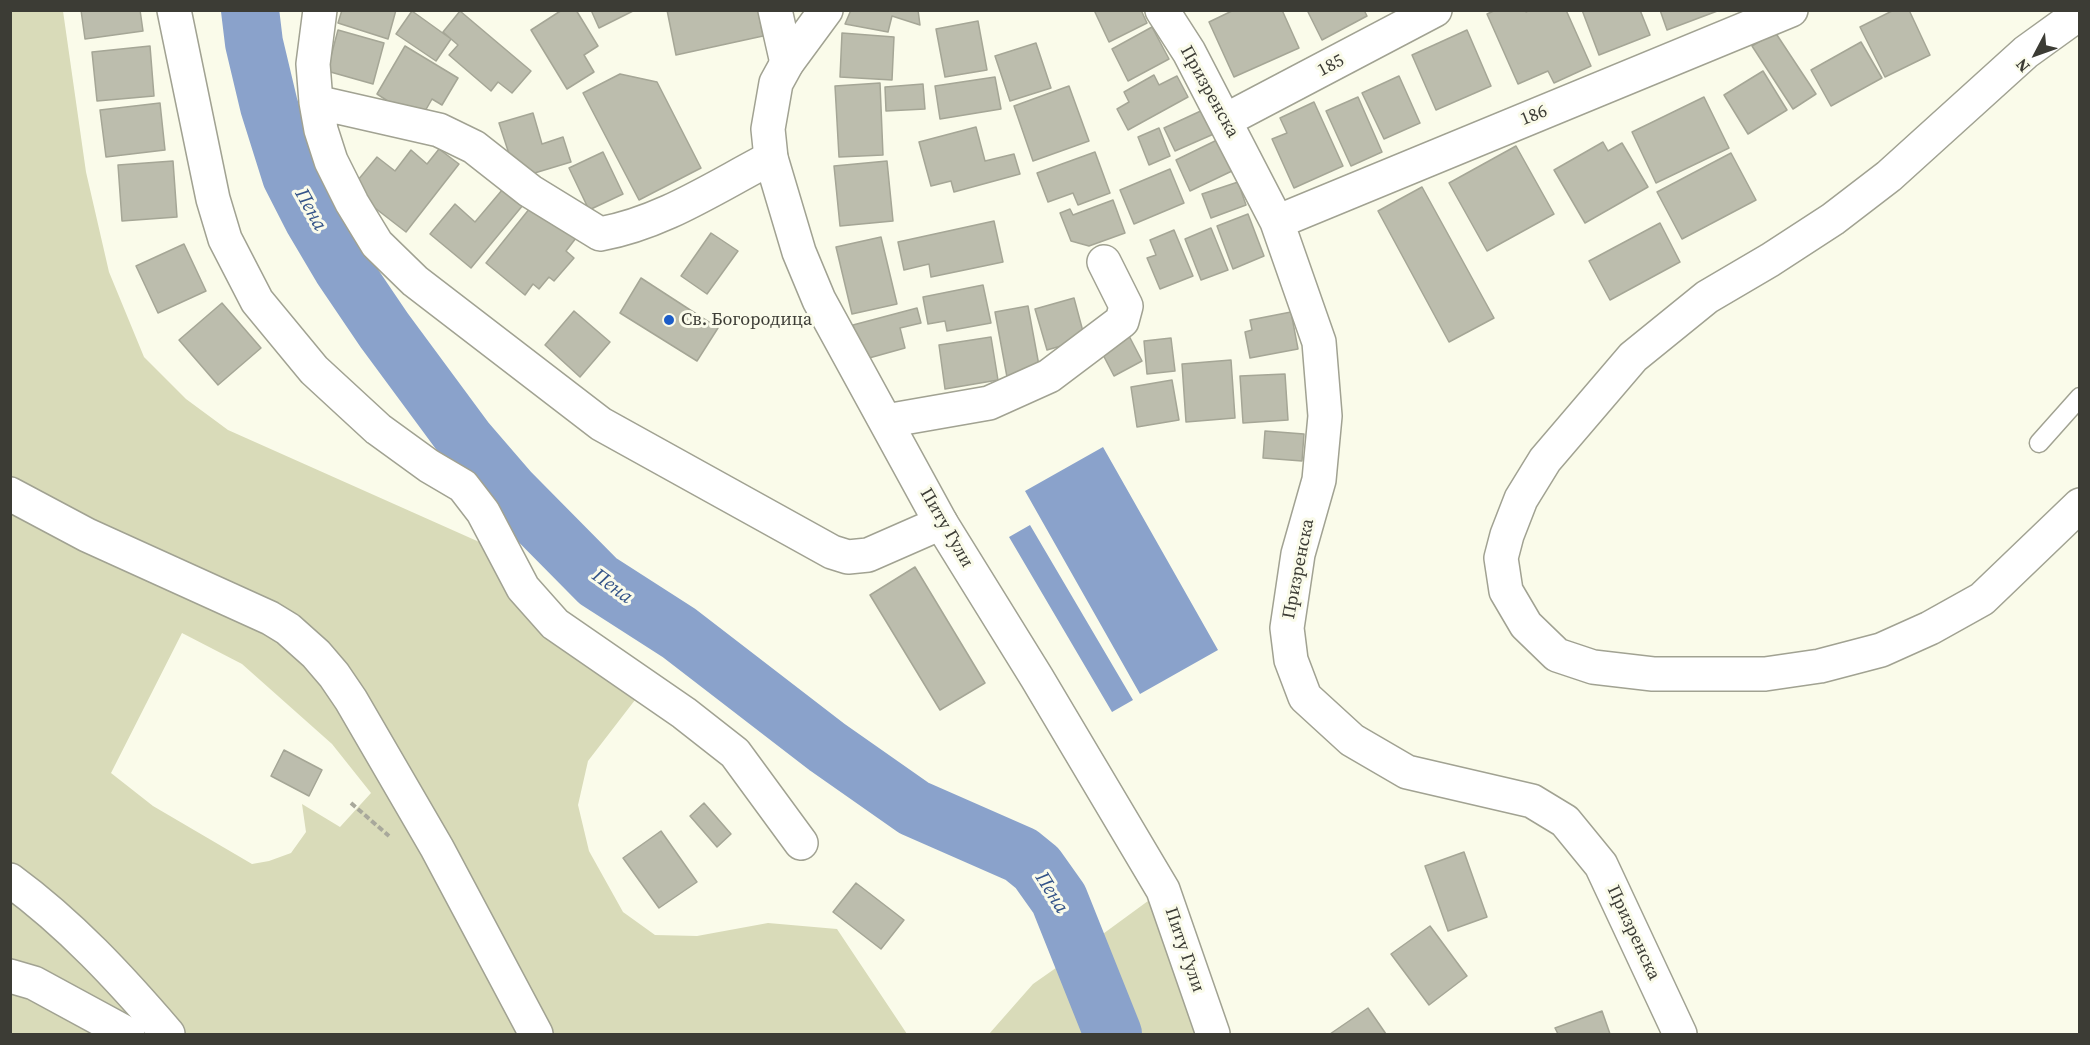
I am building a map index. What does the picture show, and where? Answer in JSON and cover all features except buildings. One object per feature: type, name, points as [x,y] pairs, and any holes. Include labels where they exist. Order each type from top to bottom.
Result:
[{"type":"street","points":[[174,10],[213,199],[225,239],[257,301],[314,370],[378,429],[429,466],[463,486],[483,512],[523,588],[555,624],[684,713],[735,753],[801,843]]},
{"type":"street","points":[[320,10],[313,64],[321,129],[331,161],[352,203],[377,244],[415,281],[602,424],[832,552],[848,557],[868,555],[941,523]]},
{"type":"street","points":[[775,10],[787,63]]},
{"type":"street","name":"Питу Гули","points":[[826,10],[787,63],[776,83],[768,129],[771,158],[799,252],[819,300],[941,523],[1037,678],[1163,890],[1213,1035]]},
{"type":"street","name":"Призренска","points":[[1162,10],[1189,52],[1226,120],[1277,222],[1319,342],[1325,416],[1319,480],[1299,554],[1287,628],[1291,660],[1305,697],[1352,740],[1407,772],[1533,801],[1565,820],[1601,865],[1680,1035]]},
{"type":"street","name":"185","points":[[1226,120],[1435,10]]},
{"type":"street","name":"186","points":[[1277,222],[1791,10]]},
{"type":"street","points":[[2079,13],[2026,52],[1889,176],[1833,219],[1707,297],[1633,357],[1545,460],[1521,499],[1501,558],[1506,591],[1526,625],[1557,655],[1593,668],[1653,674],[1765,674],[1820,666],[1881,650],[1930,628],[1982,599],[2079,505]]},
{"type":"street","points":[[316,102],[439,130],[474,147],[530,191],[600,234],[625,230],[664,215],[771,158]]},
{"type":"street","points":[[886,421],[989,403],[1049,376],[1122,321],[1126,306],[1104,262]]},
{"type":"street","points":[[10,494],[87,535],[270,618],[288,629],[316,654],[351,700],[437,848],[536,1035]]},
{"type":"street","points":[[10,880],[39,901],[80,938],[127,987],[168,1035]]},
{"type":"street","points":[[10,976],[45,988],[128,1035]]},
{"type":"lane","points":[[2039,443],[2079,397]]},
{"type":"green space","points":[[10,11],[63,11],[86,172],[109,272],[144,357],[186,399],[228,430],[504,553],[523,588],[645,687],[588,761],[578,805],[589,851],[623,912],[655,935],[697,936],[768,923],[837,929],[907,1034],[11,1034]],"holes":[[[182,633],[242,664],[332,744],[371,793],[340,827],[302,804],[306,832],[291,853],[252,864],[153,806],[111,773]]]},
{"type":"green space","points":[[1163,890],[1213,1034],[1113,1034],[1081,950]]},
{"type":"green space","points":[[1063,963],[1086,1034],[989,1034],[1033,984]]},
{"type":"water","points":[[1103,447],[1218,650],[1140,694],[1025,491]]},
{"type":"water","points":[[1030,525],[1133,700],[1112,712],[1009,537]]},
{"type":"waterway","name":"Пена","points":[[250,10],[254,43],[269,106],[291,176],[342,268],[384,330],[466,441],[510,492],[598,581],[679,633],[827,747],[914,808],[1021,855],[1037,868],[1059,899],[1113,1034]]},
{"type":"place","name":"Св. Богородица","points":[[669,320]]}]
